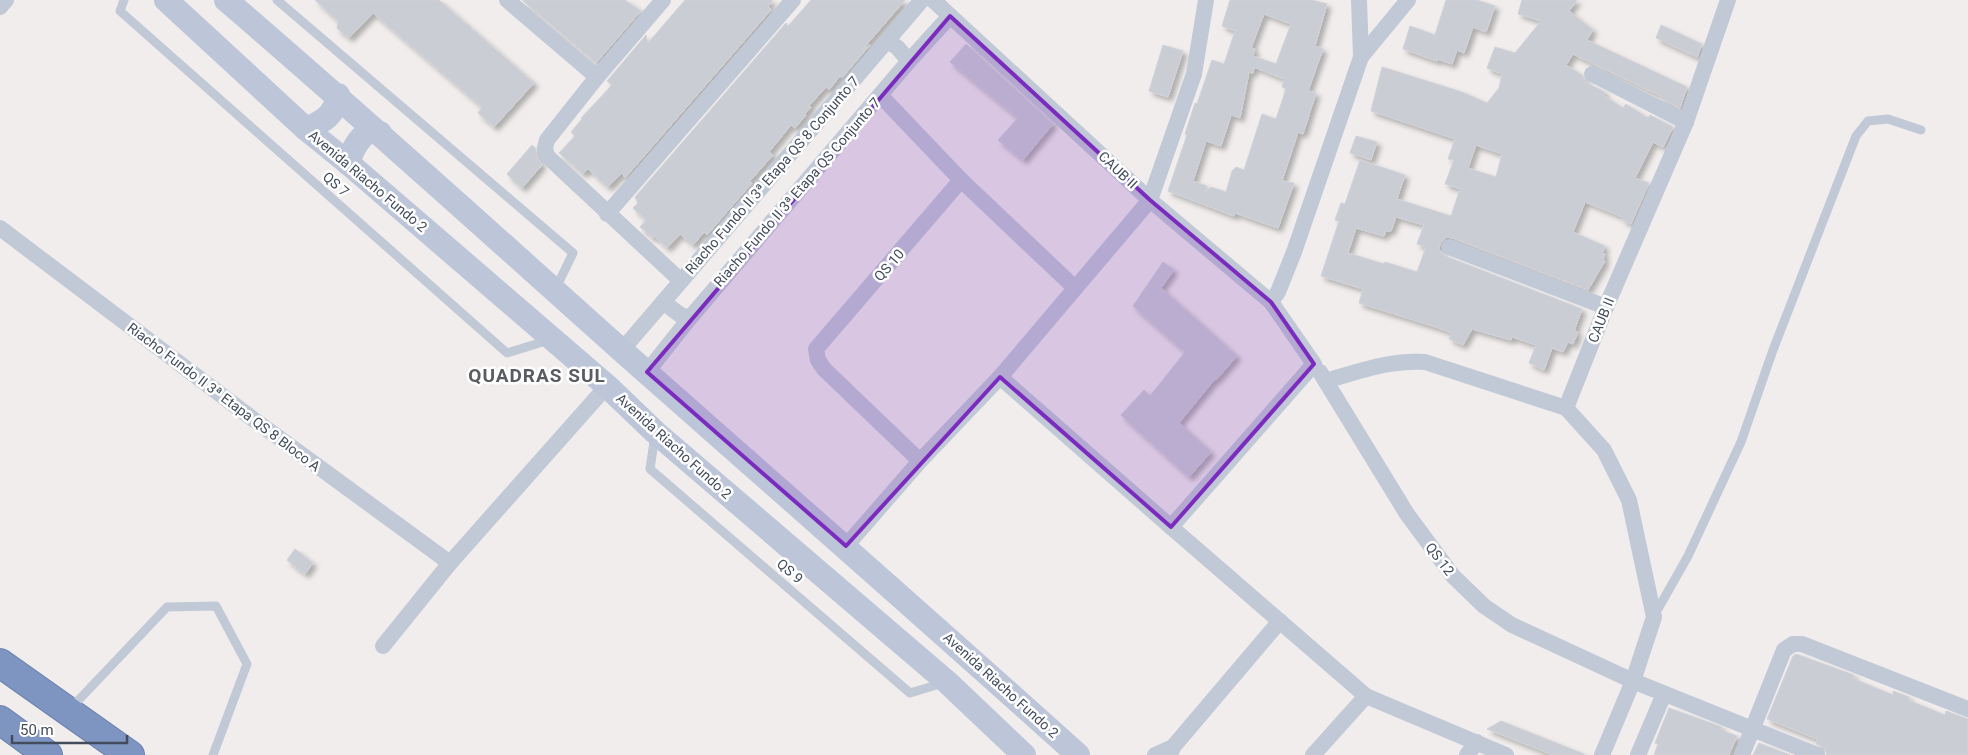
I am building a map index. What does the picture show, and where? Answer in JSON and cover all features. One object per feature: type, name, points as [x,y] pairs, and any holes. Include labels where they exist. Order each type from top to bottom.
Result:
[{"type":"highway","points":[[0,663],[130,755]]},
{"type":"highway","points":[[0,720],[48,755]]},
{"type":"main road","name":"Avenida Riacho Fundo 2","points":[[166,0],[306,129],[348,162],[607,386],[655,432],[947,682],[1024,755]]},
{"type":"main road","name":"Avenida Riacho Fundo 2","points":[[226,0],[380,133],[622,350],[846,546],[1078,755]]},
{"type":"main road","points":[[306,129],[320,123],[331,115],[338,96]]},
{"type":"main road","points":[[348,162],[354,146],[362,136],[369,132],[380,133]]},
{"type":"street","points":[[0,7],[6,0]]},
{"type":"street","points":[[507,0],[597,77]]},
{"type":"street","name":"Riacho Fundo II 3ª Etapa QS 8 Conjunto 7","points":[[622,350],[922,0]]},
{"type":"street","name":"CAUB II","points":[[933,0],[1150,200],[1194,74],[1206,0]]},
{"type":"street","points":[[1358,0],[1361,56]]},
{"type":"street","points":[[1271,302],[1278,292],[1294,252],[1361,56],[1408,0]]},
{"type":"street","name":"CAUB II","points":[[1566,408],[1606,307],[1686,122],[1728,0]]},
{"type":"street","points":[[607,214],[790,1]]},
{"type":"street","points":[[658,2],[547,140],[545,148],[547,156],[681,281]]},
{"type":"street","name":"Riacho Fundo II 3ª Etapa QS Conjunto 7","points":[[647,372],[689,319],[909,61],[950,16]]},
{"type":"street","points":[[887,41],[897,47],[909,61]]},
{"type":"street","points":[[1592,74],[1686,122]]},
{"type":"street","points":[[880,95],[961,180],[1075,288]]},
{"type":"street","name":"QS 10","points":[[920,461],[824,369],[818,360],[816,349],[961,180]]},
{"type":"street","points":[[846,546],[920,461],[1000,377],[1150,200]]},
{"type":"street","name":"QS 12","points":[[1150,200],[1271,302],[1326,381],[1406,514],[1453,576],[1484,606],[1512,625],[1633,681],[1818,755]]},
{"type":"street","name":"Riacho Fundo II 3ª Etapa QS 8 Bloco A","points":[[0,228],[249,416],[450,563]]},
{"type":"street","points":[[1449,247],[1606,307]]},
{"type":"street","points":[[663,302],[689,319]]},
{"type":"street","points":[[1326,381],[1404,361],[1425,362],[1566,408],[1604,450],[1629,500],[1654,617],[1633,681],[1602,755]]},
{"type":"street","points":[[1171,527],[1314,364]]},
{"type":"street","points":[[1000,377],[1366,696],[1506,755]]},
{"type":"street","points":[[383,646],[450,563],[607,386]]},
{"type":"street","points":[[1155,755],[1172,751],[1280,621]]},
{"type":"street","points":[[1742,755],[1784,650],[1793,644],[1802,644],[1968,709]]},
{"type":"street","points":[[1638,755],[1664,694]]},
{"type":"street","points":[[1313,755],[1366,696]]},
{"type":"street","points":[[1467,755],[1478,742]]},
{"type":"lane","name":"QS 7","points":[[124,0],[120,12],[507,353],[552,339]]},
{"type":"lane","points":[[277,0],[573,253],[555,290]]},
{"type":"lane","points":[[1654,617],[1688,556],[1741,442],[1773,350],[1856,136],[1868,121],[1888,119],[1921,130]]},
{"type":"lane","name":"QS 9","points":[[655,432],[650,469],[910,693],[947,682]]},
{"type":"lane","points":[[68,711],[167,607],[216,606],[247,664],[212,755]]},
{"type":"highlighted area","points":[[950,16],[1150,200],[1271,302],[1314,364],[1171,527],[1000,377],[846,546],[647,372]]},
{"type":"building","points":[[315,0],[439,0],[534,83],[494,127],[478,113],[482,107],[373,13],[349,38],[337,28],[338,21]]},
{"type":"building","points":[[522,0],[625,0],[641,11],[596,63]]},
{"type":"building","points":[[685,0],[773,0],[768,6],[771,10],[625,178],[622,173],[608,187],[588,169],[583,174],[559,153],[575,136],[571,132],[581,118],[612,85],[607,81],[646,35],[648,43]]},
{"type":"building","points":[[811,0],[905,0],[862,50],[870,45],[842,78],[840,76],[829,90],[826,87],[809,106],[811,107],[806,115],[795,128],[791,125],[769,152],[773,155],[750,181],[752,183],[707,235],[704,232],[693,245],[680,234],[667,248],[640,227],[646,220],[633,208],[638,203],[635,197],[786,23],[788,26]]},
{"type":"building","points":[[1230,0],[1312,0],[1327,4],[1315,46],[1323,49],[1308,91],[1316,93],[1303,134],[1298,132],[1282,181],[1294,183],[1278,228],[1235,213],[1234,216],[1168,191],[1187,135],[1185,134],[1195,103],[1197,104],[1212,60],[1224,64],[1235,31],[1222,26]],"holes":[[[1264,14],[1291,24],[1276,64],[1253,56],[1255,49],[1251,48]],[[1254,67],[1284,79],[1282,87],[1286,89],[1276,119],[1262,114],[1244,170],[1236,167],[1232,171],[1226,192],[1211,187],[1205,192],[1207,186],[1193,181],[1206,141],[1221,146],[1231,115],[1240,118],[1249,72],[1253,73]]]},
{"type":"building","points":[[1446,0],[1477,0],[1495,6],[1486,32],[1473,27],[1464,53],[1457,50],[1452,64],[1437,59],[1437,61],[1403,49],[1410,26],[1435,35]]},
{"type":"building","points":[[1522,0],[1577,0],[1569,11],[1593,30],[1587,40],[1687,87],[1680,108],[1660,98],[1661,96],[1573,54],[1566,65],[1582,75],[1587,83],[1605,92],[1603,95],[1623,108],[1626,104],[1648,118],[1650,115],[1673,127],[1663,147],[1653,142],[1635,178],[1649,183],[1631,224],[1622,220],[1623,217],[1585,202],[1573,232],[1605,246],[1602,253],[1605,254],[1603,260],[1605,261],[1588,290],[1453,238],[1447,237],[1440,243],[1439,249],[1445,256],[1582,309],[1574,331],[1578,332],[1573,344],[1568,342],[1563,352],[1552,348],[1544,370],[1529,363],[1536,345],[1512,337],[1511,340],[1472,329],[1463,345],[1449,339],[1452,333],[1359,303],[1363,289],[1321,276],[1339,221],[1335,220],[1341,203],[1345,204],[1360,160],[1405,175],[1397,199],[1451,216],[1460,189],[1445,184],[1454,160],[1448,159],[1455,139],[1371,111],[1382,67],[1462,92],[1487,103],[1499,88],[1502,74],[1487,68],[1495,47],[1515,53],[1541,21],[1518,14]],"holes":[[[1476,145],[1502,154],[1496,177],[1468,168]],[[1396,217],[1424,225],[1417,244],[1426,247],[1417,272],[1348,253],[1356,228],[1384,236],[1386,231],[1391,231]]]},
{"type":"building","points":[[1661,25],[1702,44],[1697,57],[1656,38]]},
{"type":"building","points":[[966,44],[1053,124],[1023,160],[998,140],[1018,118],[950,62]]},
{"type":"building","points":[[1163,45],[1183,51],[1168,97],[1149,91]]},
{"type":"building","points":[[1356,136],[1377,142],[1371,160],[1350,153]]},
{"type":"building","points":[[532,145],[542,165],[522,188],[507,174]]},
{"type":"building","points":[[1163,262],[1174,270],[1161,288],[1237,356],[1215,379],[1179,423],[1211,452],[1189,477],[1121,415],[1144,390],[1150,396],[1185,352],[1133,306]]},
{"type":"building","points":[[295,549],[313,563],[305,574],[287,560]]},
{"type":"building","points":[[1796,654],[1854,675],[1852,678],[1893,695],[1893,691],[1909,697],[1908,700],[1945,715],[1946,711],[1968,719],[1968,755],[1827,755],[1825,748],[1816,744],[1817,739],[1767,719],[1793,656]]},
{"type":"building","points":[[1669,708],[1722,727],[1721,730],[1737,736],[1729,755],[1654,755],[1658,744],[1655,743]]},
{"type":"building","points":[[1501,721],[1584,755],[1553,755],[1487,729]]},
{"type":"building","points":[[1759,743],[1790,755],[1753,755]]},
{"type":"district","name":"QUADRAS SUL","points":[[537,375]]}]
